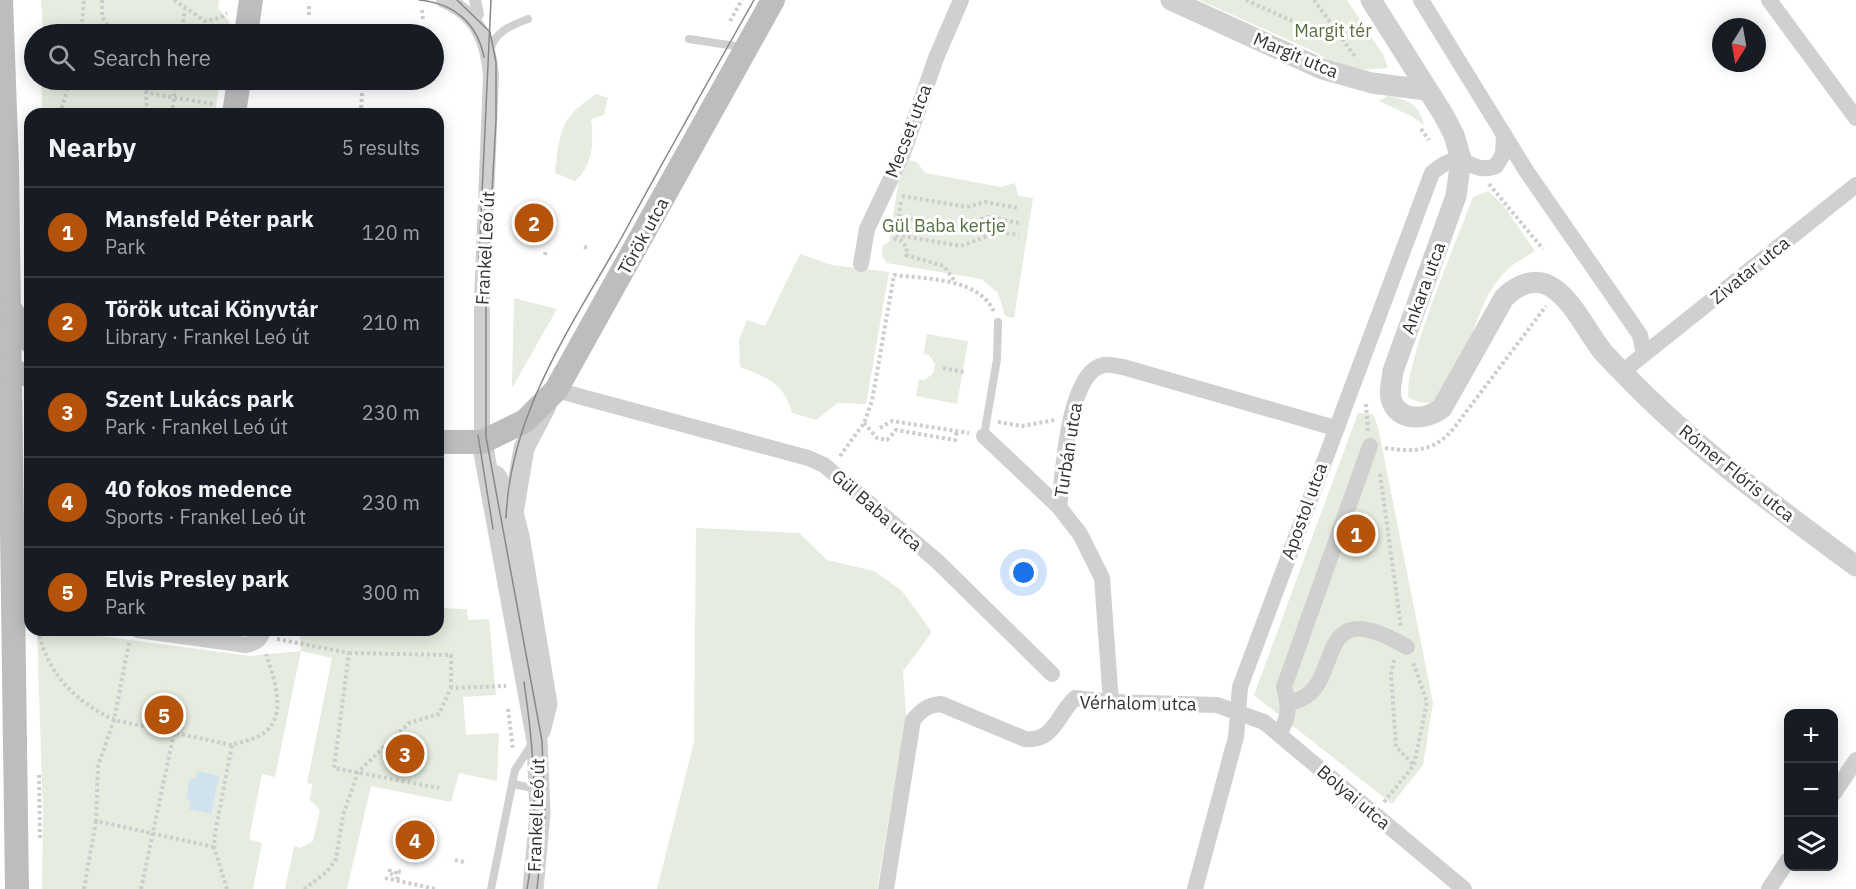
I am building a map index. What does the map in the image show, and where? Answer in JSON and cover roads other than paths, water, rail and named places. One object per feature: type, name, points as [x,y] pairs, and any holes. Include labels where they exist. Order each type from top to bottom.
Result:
[{"type":"main road","points":[[1,0],[8,166],[8,306],[13,373],[13,584],[21,614],[17,889]]},
{"type":"main road","name":"Török utca","points":[[482,442],[525,421],[556,390],[773,0]]},
{"type":"main road","points":[[243,3],[245,24]]},
{"type":"main road","points":[[228,108],[235,90]]},
{"type":"main road","points":[[8,306],[24,331]]},
{"type":"main road","points":[[444,442],[482,442]]},
{"type":"main road","points":[[13,584],[24,531]]},
{"type":"street","points":[[444,0],[475,16]]},
{"type":"street","name":"Frankel Leó út","points":[[475,0],[475,16],[489,54],[491,115],[482,302],[482,442],[537,741],[540,789],[538,857],[533,889]]},
{"type":"street","name":"Mecset utca","points":[[861,264],[867,229],[903,153],[936,58],[961,0]]},
{"type":"street","name":"Margit utca","points":[[1171,0],[1322,69],[1372,83],[1426,90]]},
{"type":"street","name":"Ankara utca","points":[[1371,0],[1412,63],[1467,162],[1393,371],[1390,394],[1395,408],[1418,418],[1428,417],[1442,408],[1455,389],[1496,311],[1514,288]]},
{"type":"street","points":[[1420,0],[1504,134],[1640,335],[1644,354],[1624,374]]},
{"type":"street","points":[[1768,0],[1856,118]]},
{"type":"street","points":[[1467,162],[1486,169],[1499,164],[1504,149],[1504,134]]},
{"type":"street","name":"Apostol utca","points":[[1195,889],[1239,714],[1240,687],[1335,428],[1381,314],[1432,173],[1446,161],[1467,162]]},
{"type":"street","name":"Zivatar utca","points":[[1644,354],[1856,185]]},
{"type":"street","name":"Rómer Flóris utca","points":[[1514,288],[1535,282],[1552,287],[1624,374],[1719,462],[1856,566]]},
{"type":"street","name":"Turbán utca","points":[[1111,702],[1102,578],[1080,534],[1059,507],[1073,412],[1078,391],[1090,372],[1103,365],[1123,367],[1335,428]]},
{"type":"street","name":"Frankel Leó út","points":[[513,513],[525,448],[535,422],[556,390]]},
{"type":"street","name":"Gül Baba utca","points":[[556,390],[808,458],[831,469],[937,561],[1052,674]]},
{"type":"street","points":[[984,436],[1059,507]]},
{"type":"street","name":"Frankel Leó út","points":[[482,442],[513,513],[547,704],[537,741]]},
{"type":"street","points":[[1280,733],[1288,722],[1288,702],[1284,687],[1370,446]]},
{"type":"street","points":[[1288,702],[1301,701],[1316,688],[1337,639],[1347,630],[1362,628],[1380,632],[1402,644]]},
{"type":"street","points":[[133,636],[246,645],[255,643],[260,636]]},
{"type":"street","name":"Vérhalom utca","points":[[886,889],[913,720],[929,705],[941,704],[1025,739],[1038,740],[1048,734],[1075,698],[1111,702],[1217,705],[1239,714]]},
{"type":"street","name":"Bolyai utca","points":[[1239,714],[1264,722],[1280,733],[1464,889]]},
{"type":"street","points":[[1838,786],[1856,760]]},
{"type":"street","points":[[1769,889],[1784,866]]},
{"type":"lane","name":"Frankel Leó út","points":[[489,54],[497,35],[508,27],[528,19]]},
{"type":"lane","points":[[689,39],[748,48]]},
{"type":"lane","points":[[984,436],[997,359],[998,322]]},
{"type":"lane","points":[[499,537],[513,513]]},
{"type":"lane","points":[[491,889],[515,770],[532,742],[537,741]]},
{"type":"lane","points":[[512,784],[540,789]]},
{"type":"water","points":[[197,771],[219,776],[211,814],[189,809],[191,800],[186,799],[190,778],[196,779]]},
{"type":"water","points":[[415,828],[423,831],[426,839],[423,847],[415,850],[407,847],[404,839],[407,831]]},
{"type":"tram line","points":[[419,0],[443,5],[462,17],[476,34],[484,57]]},
{"type":"tram line","points":[[457,0],[490,32],[496,62],[496,120],[486,301],[486,437],[542,741],[545,815],[537,889]]},
{"type":"tram line","points":[[479,258],[491,0]]},
{"type":"tram line","points":[[506,518],[510,479],[519,442],[547,370],[754,0]]},
{"type":"tram line","points":[[478,435],[493,529]]},
{"type":"tram line","points":[[524,682],[531,733],[534,786],[533,838],[527,889]]},
{"type":"place","name":"Török utcai Könyvtár","points":[[534,223]]},
{"type":"place","name":"Mansfeld Péter park","points":[[1356,534]]},
{"type":"place","name":"Elvis Presley park","points":[[164,715]]},
{"type":"place","name":"Szent Lukács park","points":[[405,754]]},
{"type":"place","name":"40 fokos medence","points":[[415,840]]},
{"type":"park label","name":"Margit tér","points":[[1333,30]]},
{"type":"park label","name":"Gül Baba kertje","points":[[944,225]]}]
